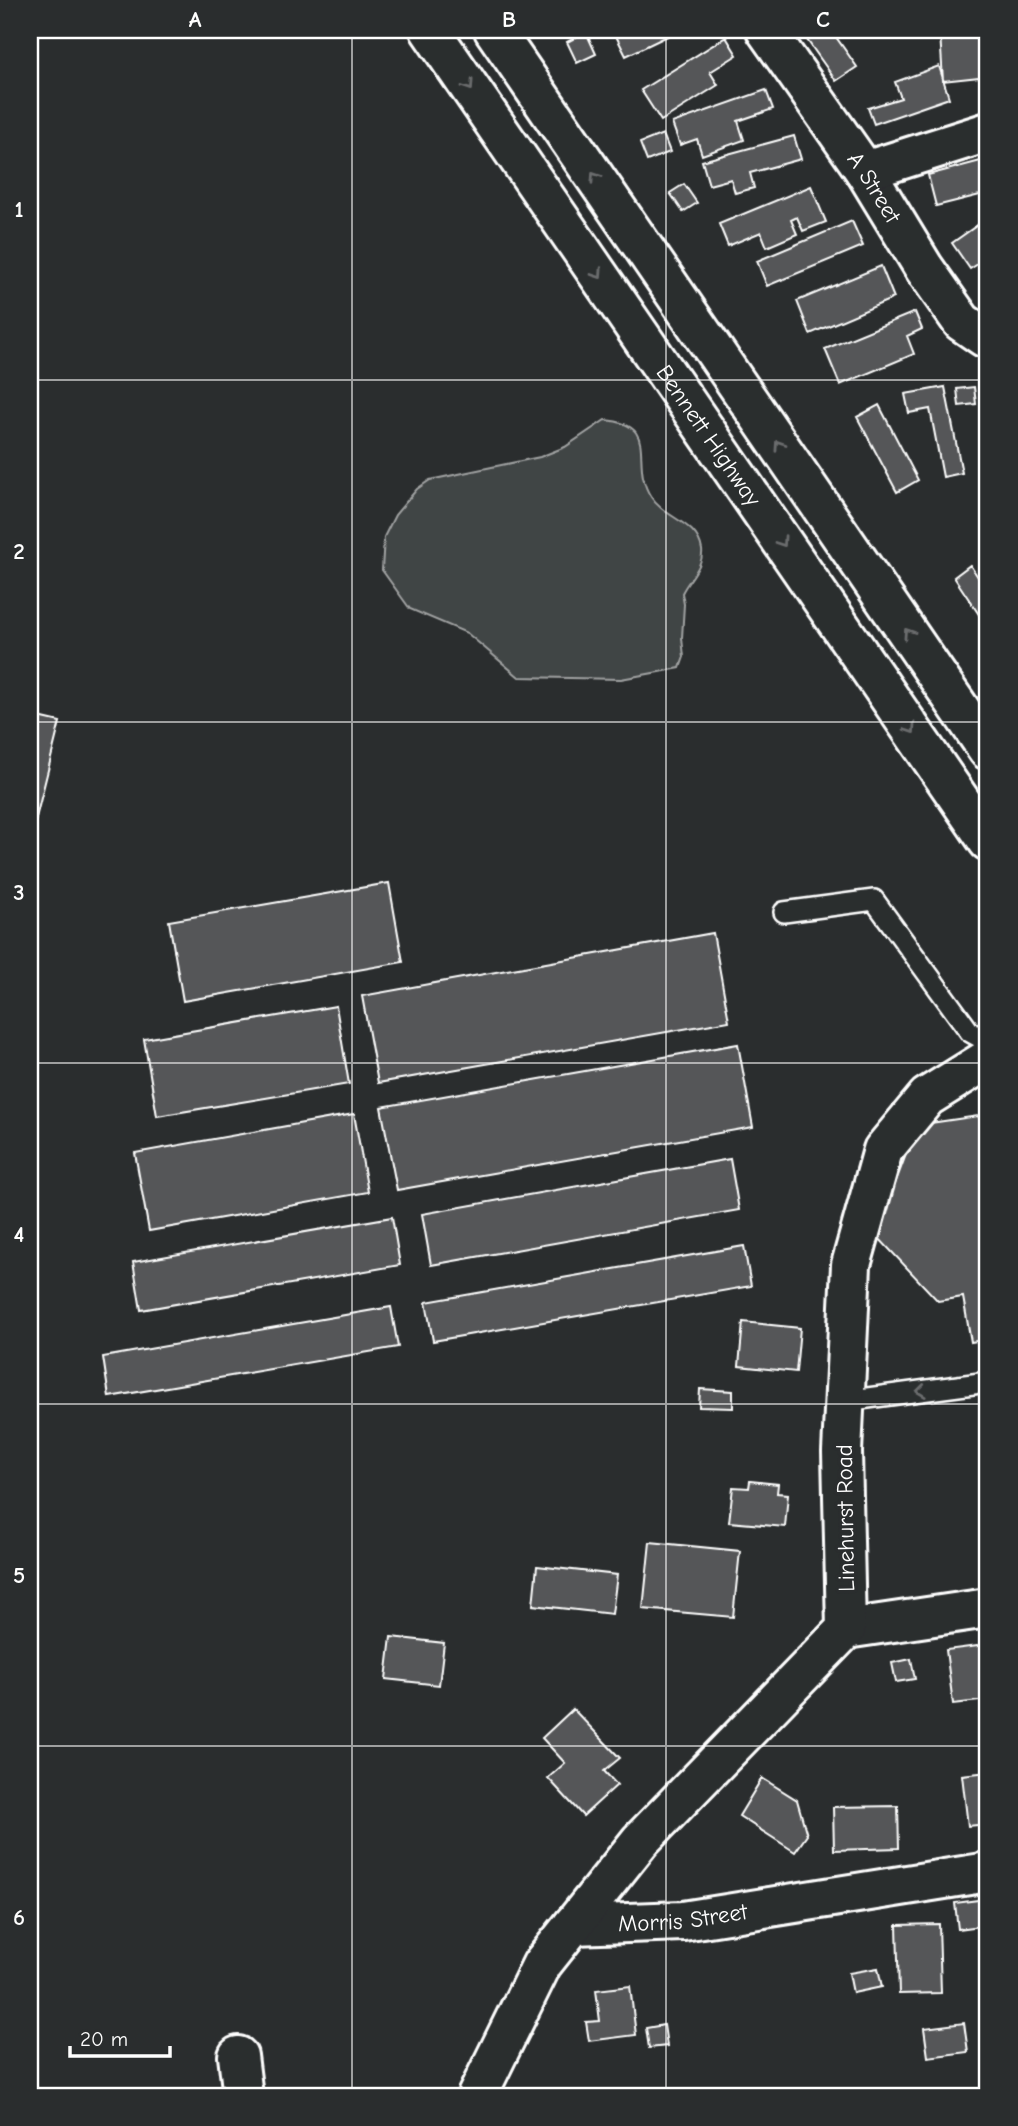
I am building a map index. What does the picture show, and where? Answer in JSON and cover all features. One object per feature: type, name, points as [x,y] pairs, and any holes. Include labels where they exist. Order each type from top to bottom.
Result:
[{"type":"main road","name":"Bennett Highway","points":[[430,30],[988,841]]},
{"type":"main road","points":[[494,30],[988,750]]},
{"type":"main road","name":"A Street","points":[[766,30],[865,171],[924,268],[961,322],[988,337]]},
{"type":"main road","points":[[865,171],[988,132]]},
{"type":"main road","name":"Linehurst Road","points":[[846,1629],[842,1452],[850,1265],[883,1150],[927,1097],[988,1059]]},
{"type":"main road","points":[[477,2096],[542,1964],[640,1841],[846,1629],[988,1608]]},
{"type":"main road","name":"Morris Street","points":[[573,1925],[683,1921],[988,1872]]},
{"type":"main road","points":[[238,2056],[243,2096]]},
{"type":"lane","points":[[784,912],[874,900],[970,1032],[988,1042]]},
{"type":"lane","points":[[845,1401],[988,1382]]},
{"type":"shaded area","points":[[605,420],[622,423],[633,429],[639,437],[642,471],[651,497],[664,510],[688,526],[702,550],[701,562],[682,593],[684,657],[680,668],[621,679],[519,677],[467,633],[410,609],[382,570],[384,537],[395,515],[417,489],[430,480],[540,457],[565,447]]},
{"type":"building","points":[[629,30],[680,30],[626,56],[616,36]]},
{"type":"building","points":[[800,30],[831,30],[857,67],[836,81]]},
{"type":"building","points":[[988,30],[988,76],[943,81],[940,33]]},
{"type":"building","points":[[586,32],[596,54],[577,63],[567,42]]},
{"type":"building","points":[[726,37],[737,55],[710,72],[718,85],[661,121],[641,90]]},
{"type":"building","points":[[939,66],[949,98],[874,124],[868,108],[901,98],[895,82]]},
{"type":"building","points":[[766,90],[773,109],[738,121],[744,140],[702,155],[697,139],[680,145],[672,123]]},
{"type":"building","points":[[663,134],[670,152],[647,161],[640,143]]},
{"type":"building","points":[[794,136],[801,159],[750,173],[754,188],[735,193],[731,179],[709,185],[702,161]]},
{"type":"building","points":[[988,159],[988,193],[936,206],[928,175]]},
{"type":"building","points":[[684,184],[697,203],[683,212],[670,193]]},
{"type":"building","points":[[811,186],[826,222],[803,231],[797,217],[791,220],[797,234],[767,247],[761,232],[728,246],[719,224]]},
{"type":"building","points":[[852,221],[863,246],[767,286],[757,261]]},
{"type":"building","points":[[979,224],[988,238],[988,272],[981,262],[970,269],[952,243]]},
{"type":"building","points":[[881,266],[894,298],[810,334],[797,301]]},
{"type":"building","points":[[915,312],[922,329],[907,336],[914,354],[840,385],[825,349]]},
{"type":"building","points":[[945,387],[962,473],[943,477],[930,409],[909,413],[905,394]]},
{"type":"building","points":[[974,387],[976,404],[959,406],[957,389]]},
{"type":"building","points":[[988,404],[988,446],[981,406]]},
{"type":"building","points":[[879,405],[918,480],[897,492],[857,417]]},
{"type":"building","points":[[970,565],[988,592],[988,628],[954,577]]},
{"type":"building","points":[[30,715],[60,722],[30,842]]},
{"type":"building","points":[[389,883],[403,962],[183,1001],[169,921]]},
{"type":"building","points":[[713,933],[729,1021],[378,1083],[362,996]]},
{"type":"building","points":[[336,1006],[349,1084],[157,1116],[144,1039]]},
{"type":"building","points":[[738,1044],[753,1127],[397,1190],[381,1107]]},
{"type":"building","points":[[354,1114],[368,1192],[149,1231],[135,1153]]},
{"type":"building","points":[[978,1116],[988,1128],[988,1339],[971,1342],[963,1297],[938,1301],[876,1235],[917,1125]]},
{"type":"building","points":[[730,1159],[739,1210],[431,1265],[422,1214]]},
{"type":"building","points":[[392,1217],[400,1265],[141,1310],[133,1262]]},
{"type":"building","points":[[744,1246],[751,1286],[433,1341],[426,1302]]},
{"type":"building","points":[[391,1307],[398,1347],[109,1397],[103,1357]]},
{"type":"building","points":[[743,1322],[800,1328],[796,1372],[739,1366]]},
{"type":"building","points":[[700,1389],[733,1391],[733,1408],[699,1407]]},
{"type":"building","points":[[750,1481],[778,1484],[777,1493],[788,1494],[785,1527],[729,1522],[733,1487],[749,1488]]},
{"type":"building","points":[[650,1542],[740,1551],[733,1617],[643,1609]]},
{"type":"building","points":[[537,1566],[617,1575],[612,1614],[533,1605]]},
{"type":"building","points":[[391,1637],[444,1643],[439,1685],[386,1679]]},
{"type":"building","points":[[986,1645],[988,1700],[953,1704],[946,1650]]},
{"type":"building","points":[[911,1659],[915,1679],[896,1682],[892,1663]]},
{"type":"building","points":[[573,1709],[620,1758],[604,1771],[617,1785],[583,1816],[548,1778],[565,1763],[542,1738]]},
{"type":"building","points":[[988,1772],[988,1824],[968,1826],[962,1775]]},
{"type":"building","points":[[762,1778],[797,1800],[807,1835],[795,1852],[739,1816]]},
{"type":"building","points":[[898,1806],[899,1848],[834,1850],[833,1807]]},
{"type":"building","points":[[986,1899],[988,1925],[958,1929],[955,1903]]},
{"type":"building","points":[[939,1924],[941,1993],[899,1994],[897,1925]]},
{"type":"building","points":[[878,1968],[882,1987],[853,1993],[849,1973]]},
{"type":"building","points":[[630,1986],[636,2035],[589,2041],[586,2022],[600,2021],[596,1990]]},
{"type":"building","points":[[964,2023],[968,2052],[928,2057],[924,2028]]},
{"type":"building","points":[[664,2025],[667,2046],[649,2048],[646,2028]]}]
